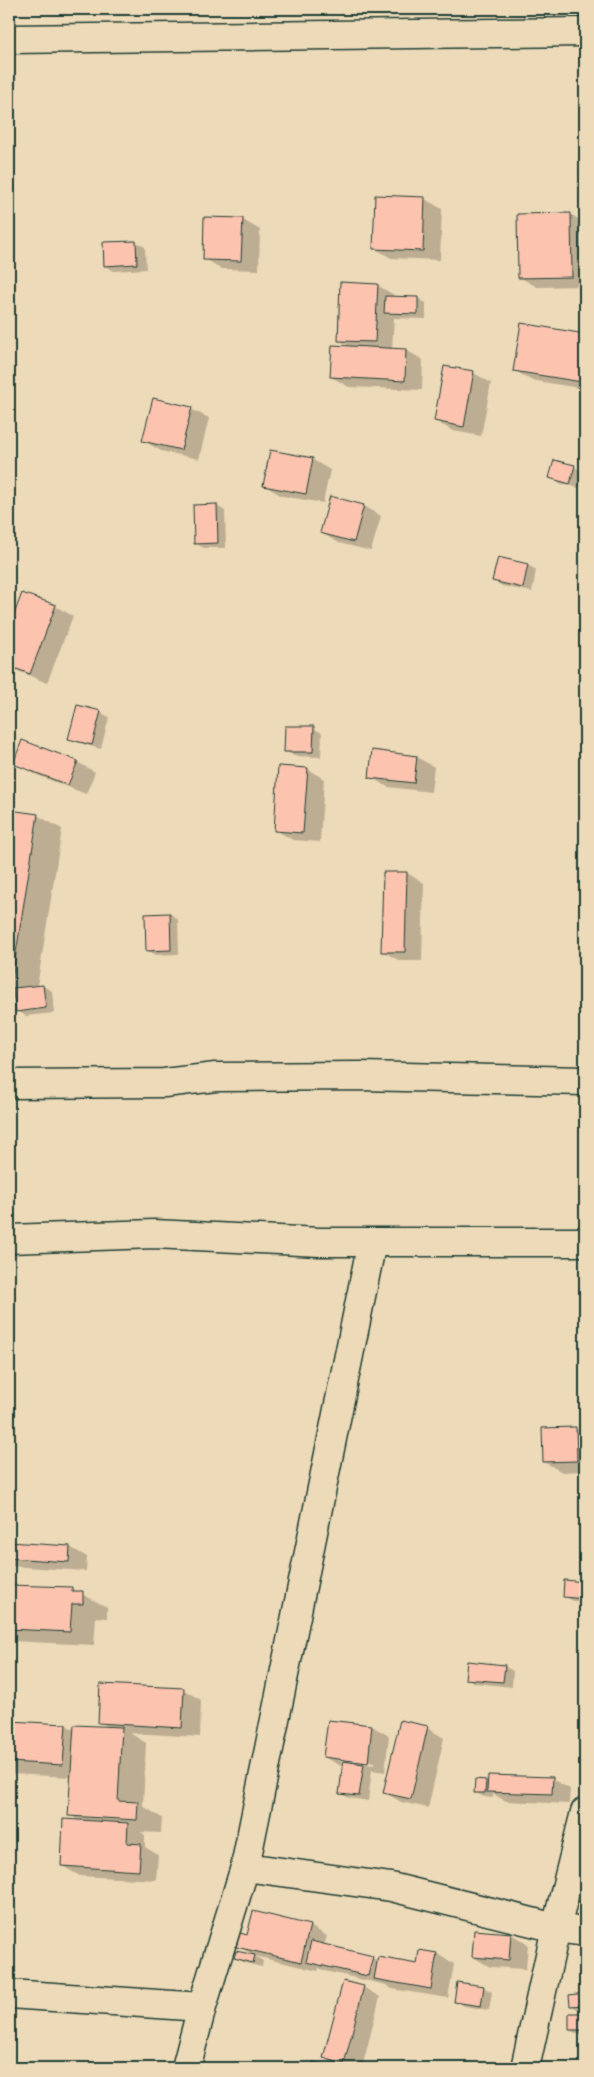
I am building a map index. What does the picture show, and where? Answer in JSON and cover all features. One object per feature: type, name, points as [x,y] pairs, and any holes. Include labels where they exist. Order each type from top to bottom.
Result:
[{"type":"street","points":[[9,39],[585,32]]},
{"type":"street","points":[[9,1084],[164,1083],[216,1077],[350,1076],[585,1081]]},
{"type":"street","points":[[9,1239],[154,1234],[320,1242],[585,1242]]},
{"type":"street","points":[[186,2068],[202,2007],[246,1867],[372,1242]]},
{"type":"street","points":[[525,2068],[556,1928],[585,1812]]},
{"type":"street","points":[[246,1867],[391,1887],[556,1928],[585,1932]]},
{"type":"street","points":[[9,1994],[202,2007]]},
{"type":"building","points":[[375,195],[425,197],[423,251],[373,249]]},
{"type":"building","points":[[571,213],[572,277],[518,278],[517,214]]},
{"type":"building","points":[[204,217],[243,218],[241,261],[203,260]]},
{"type":"building","points":[[136,241],[137,264],[104,266],[103,242]]},
{"type":"building","points":[[340,282],[378,284],[375,342],[338,341]]},
{"type":"building","points":[[385,296],[418,297],[418,314],[384,313]]},
{"type":"building","points":[[521,323],[585,334],[585,362],[582,382],[513,371]]},
{"type":"building","points":[[332,345],[406,349],[405,381],[330,377]]},
{"type":"building","points":[[444,366],[474,371],[464,427],[434,421]]},
{"type":"building","points":[[153,398],[192,407],[181,450],[142,441]]},
{"type":"building","points":[[270,450],[313,458],[306,494],[263,486]]},
{"type":"building","points":[[554,460],[575,465],[570,484],[549,478]]},
{"type":"building","points":[[330,496],[364,505],[354,542],[320,533]]},
{"type":"building","points":[[217,504],[218,543],[194,544],[193,505]]},
{"type":"building","points":[[498,557],[528,564],[523,588],[492,581]]},
{"type":"building","points":[[22,593],[56,605],[30,674],[9,666],[9,628]]},
{"type":"building","points":[[77,705],[101,711],[92,745],[68,739]]},
{"type":"building","points":[[285,726],[314,726],[313,752],[284,752]]},
{"type":"building","points":[[22,740],[78,761],[68,785],[13,764]]},
{"type":"building","points":[[372,750],[417,756],[414,783],[369,778]]},
{"type":"building","points":[[278,766],[308,768],[303,833],[274,831]]},
{"type":"building","points":[[9,810],[38,814],[10,991],[9,991]]},
{"type":"building","points":[[383,872],[407,872],[405,952],[381,952]]},
{"type":"building","points":[[170,913],[171,950],[146,951],[145,914]]},
{"type":"building","points":[[43,985],[46,1008],[16,1012],[13,988]]},
{"type":"building","points":[[576,1427],[577,1461],[543,1462],[542,1428]]},
{"type":"building","points":[[9,1542],[70,1546],[69,1562],[9,1558]]},
{"type":"building","points":[[564,1580],[585,1582],[585,1599],[563,1597]]},
{"type":"building","points":[[9,1585],[72,1587],[72,1591],[83,1591],[83,1604],[72,1604],[70,1632],[9,1629]]},
{"type":"building","points":[[467,1661],[505,1665],[503,1682],[465,1679]]},
{"type":"building","points":[[100,1684],[184,1688],[182,1728],[98,1723]]},
{"type":"building","points":[[328,1720],[372,1725],[368,1763],[323,1757]]},
{"type":"building","points":[[400,1720],[428,1726],[411,1799],[383,1793]]},
{"type":"building","points":[[9,1721],[66,1724],[63,1765],[9,1762]]},
{"type":"building","points":[[74,1725],[122,1727],[118,1801],[138,1802],[137,1820],[68,1816]]},
{"type":"building","points":[[343,1761],[364,1764],[359,1796],[339,1794]]},
{"type":"building","points":[[488,1775],[553,1777],[552,1794],[487,1792]]},
{"type":"building","points":[[475,1779],[486,1780],[485,1793],[474,1793]]},
{"type":"building","points":[[63,1819],[128,1823],[127,1843],[141,1844],[139,1871],[61,1866]]},
{"type":"building","points":[[253,1911],[310,1925],[301,1962],[236,1947],[240,1933],[247,1935]]},
{"type":"building","points":[[474,1930],[511,1933],[509,1960],[472,1957]]},
{"type":"building","points":[[311,1941],[373,1956],[368,1976],[306,1962]]},
{"type":"building","points":[[419,1950],[437,1953],[431,1989],[374,1979],[378,1957],[417,1964]]},
{"type":"building","points":[[236,1951],[255,1955],[253,1963],[234,1958]]},
{"type":"building","points":[[343,1981],[364,1986],[344,2064],[323,2058]]},
{"type":"building","points":[[457,1982],[484,1986],[481,2006],[454,2002]]},
{"type":"building","points":[[585,1993],[585,2005],[570,2006],[569,1995]]},
{"type":"building","points":[[569,2013],[585,2013],[585,2030],[569,2030]]},
{"type":"building","points":[[313,2062],[339,2068],[311,2068]]},
{"type":"building","points":[[564,2066],[585,2067],[585,2068],[564,2068]]}]
